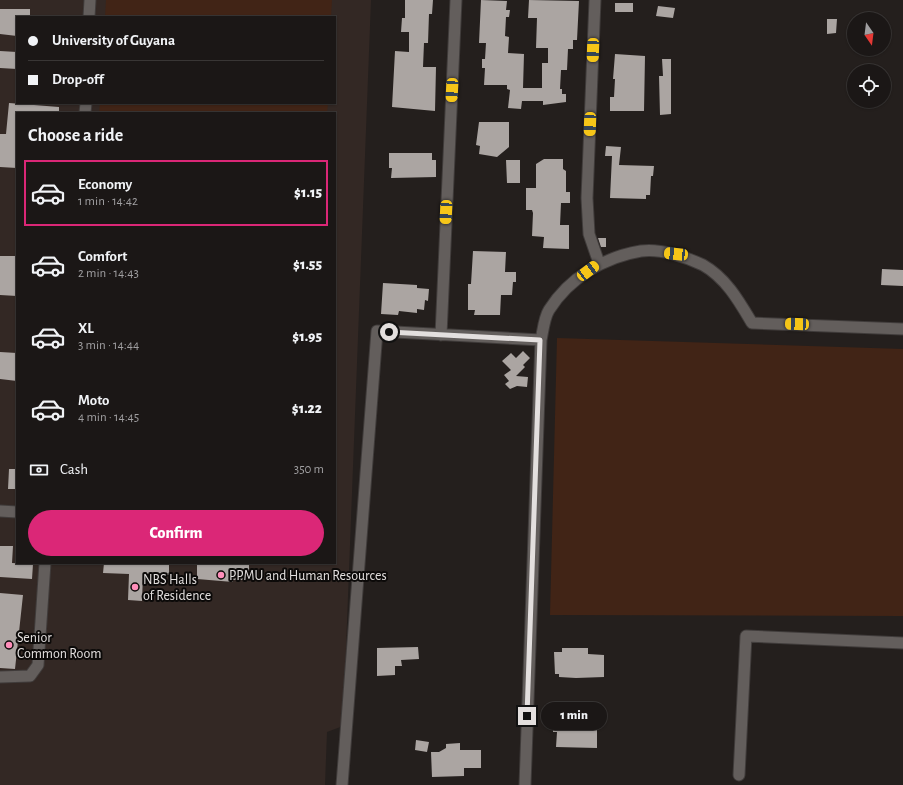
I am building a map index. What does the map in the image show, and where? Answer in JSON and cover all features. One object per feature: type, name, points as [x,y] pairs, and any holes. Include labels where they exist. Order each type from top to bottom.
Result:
[{"type":"street","points":[[89,16],[90,0]]},
{"type":"street","points":[[441,335],[456,0]]},
{"type":"street","points":[[595,0],[588,198],[589,234],[598,263]]},
{"type":"street","points":[[525,785],[540,340],[548,311],[568,286],[598,263],[642,250],[676,254],[704,266],[732,289],[752,323],[903,329]]},
{"type":"street","points":[[342,785],[377,331],[540,340]]},
{"type":"street","points":[[0,511],[16,512]]},
{"type":"street","points":[[0,677],[30,676],[38,665],[45,564]]},
{"type":"street","points":[[739,775],[746,636],[903,643]]},
{"type":"shaded area","points":[[0,0],[371,0],[343,726],[327,732],[325,785],[0,785]]},
{"type":"shaded area","points":[[106,0],[332,0],[331,16],[105,16]]},
{"type":"shaded area","points":[[100,104],[328,104],[327,112],[99,112]]},
{"type":"shaded area","points":[[557,338],[903,349],[903,616],[550,615]]},
{"type":"building","points":[[405,0],[433,0],[432,14],[429,14],[428,43],[424,43],[423,67],[436,67],[435,111],[392,107],[395,51],[409,52],[409,32],[401,32],[402,18],[405,18]]},
{"type":"building","points":[[481,0],[507,1],[506,10],[510,10],[509,17],[506,17],[505,36],[509,37],[508,53],[524,54],[523,88],[542,88],[542,63],[548,63],[548,48],[536,48],[537,18],[528,18],[529,0],[579,1],[577,40],[573,40],[573,49],[568,49],[567,70],[561,70],[560,89],[562,89],[562,94],[566,94],[566,102],[543,105],[543,101],[522,101],[521,109],[508,108],[510,90],[507,89],[507,85],[484,85],[485,68],[482,68],[482,59],[485,59],[486,43],[479,43]]},
{"type":"building","points":[[615,3],[633,3],[633,12],[615,12]]},
{"type":"building","points":[[658,6],[675,8],[673,18],[656,16]]},
{"type":"building","points":[[0,9],[30,9],[30,16],[16,16],[16,36],[0,34]]},
{"type":"building","points":[[827,19],[837,19],[836,33],[827,34]]},
{"type":"building","points":[[0,51],[16,52],[16,69],[0,68]]},
{"type":"building","points":[[615,54],[645,56],[644,111],[610,111],[610,97],[614,97],[615,79],[613,79]]},
{"type":"building","points":[[662,59],[671,59],[671,114],[660,115],[659,76],[663,76]]},
{"type":"building","points":[[9,103],[59,107],[59,112],[16,112],[16,168],[0,167],[0,134],[6,134]]},
{"type":"building","points":[[479,122],[509,122],[509,147],[497,157],[479,154],[480,146],[476,145]]},
{"type":"building","points":[[606,146],[621,147],[619,165],[654,166],[653,176],[651,176],[650,195],[646,195],[646,199],[610,198],[612,156],[605,156]]},
{"type":"building","points":[[389,153],[432,153],[432,160],[436,160],[436,177],[391,178],[392,168],[389,168]]},
{"type":"building","points":[[544,159],[563,159],[563,169],[566,171],[566,192],[570,192],[570,203],[561,203],[560,225],[569,225],[569,249],[543,248],[544,237],[532,236],[533,213],[532,210],[526,210],[526,188],[536,188],[536,164]]},
{"type":"building","points":[[506,160],[520,160],[520,183],[507,183]]},
{"type":"building","points":[[598,238],[606,238],[606,247],[601,247]]},
{"type":"building","points":[[473,251],[506,252],[505,272],[516,272],[516,282],[513,282],[512,295],[501,295],[500,315],[474,315],[475,310],[468,310],[468,284],[471,284]]},
{"type":"building","points":[[0,256],[16,256],[16,296],[0,295]]},
{"type":"building","points":[[882,269],[903,270],[903,286],[881,285]]},
{"type":"building","points":[[383,283],[417,285],[417,288],[429,289],[428,301],[425,300],[424,310],[417,309],[417,313],[399,311],[398,315],[381,314]]},
{"type":"building","points":[[523,351],[530,358],[523,365],[525,367],[516,376],[528,377],[527,387],[517,386],[510,389],[505,384],[509,381],[504,375],[511,370],[502,361],[511,353],[516,358]]},
{"type":"building","points":[[0,352],[16,353],[16,381],[0,379]]},
{"type":"building","points":[[9,469],[16,469],[16,489],[8,489]]},
{"type":"building","points":[[0,546],[13,546],[12,563],[33,564],[32,579],[0,577]]},
{"type":"building","name":"NBS Halls of Residence","points":[[104,564],[169,564],[169,575],[143,574],[142,601],[128,600],[129,574],[103,573]]},
{"type":"building","name":"PPMU and Human Resources","points":[[197,564],[249,564],[249,571],[244,571],[244,580],[233,580],[233,582],[197,579]]},
{"type":"building","name":"Senior Common Room","points":[[0,593],[23,595],[15,669],[0,668]]},
{"type":"building","points":[[418,647],[419,659],[401,660],[402,666],[395,666],[395,675],[377,676],[377,648]]},
{"type":"building","points":[[562,648],[588,648],[588,654],[604,655],[604,677],[559,677],[559,674],[555,674],[554,652],[562,652]]},
{"type":"building","points":[[553,720],[597,721],[597,748],[556,747],[557,732],[553,732]]},
{"type":"building","points":[[416,740],[429,742],[427,752],[415,750]]},
{"type":"building","points":[[460,743],[460,750],[481,750],[481,768],[464,768],[464,776],[432,777],[431,752],[439,752],[446,748],[446,744]]},
{"type":"place","name":"PPMU and Human Resources","points":[[221,575]]},
{"type":"place","name":"NBS Halls of Residence","points":[[135,587]]},
{"type":"place","name":"Senior Common Room","points":[[9,645]]},
{"type":"route","points":[[389,332],[540,340],[527,716]]}]
